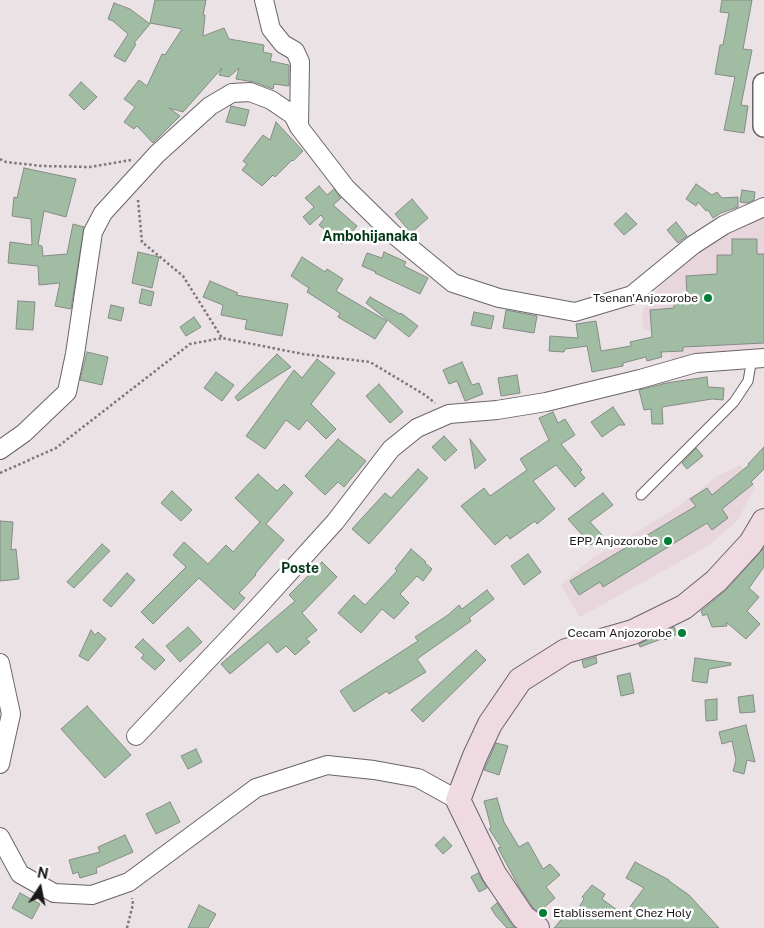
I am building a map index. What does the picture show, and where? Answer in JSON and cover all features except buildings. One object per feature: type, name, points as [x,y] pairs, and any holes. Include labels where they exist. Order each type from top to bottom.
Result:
[{"type":"main road","points":[[537,928],[523,917],[494,874],[458,800],[490,724],[520,680],[566,651],[633,632],[684,607],[716,581],[751,543],[764,522]]},
{"type":"street","points":[[264,0],[271,29],[283,44],[295,51],[300,62],[300,127]]},
{"type":"street","points":[[764,84],[764,126]]},
{"type":"street","points":[[0,450],[24,432],[67,392],[75,354],[93,232],[103,213],[157,154],[210,106],[232,93],[250,92],[271,100],[293,115],[300,127],[353,194],[392,233],[454,283],[500,298],[575,312],[632,295],[693,245],[724,225],[764,208]]},
{"type":"street","points":[[136,736],[257,608],[328,529],[391,449],[417,428],[449,414],[497,410],[546,402],[696,363],[758,358]]},
{"type":"street","points":[[0,662],[11,714],[0,764]]},
{"type":"street","points":[[0,837],[20,874],[54,893],[92,895],[129,882],[256,788],[327,766],[374,770],[418,778],[458,800]]},
{"type":"lane","points":[[641,495],[734,402],[748,381],[758,358]]},
{"type":"path","points":[[0,159],[6,162],[42,166],[90,168],[157,154]]},
{"type":"path","points":[[137,192],[142,242],[183,276],[222,338]]},
{"type":"path","points":[[0,473],[56,448],[190,344],[222,338],[303,354],[370,362],[425,395],[449,414]]},
{"type":"path","points":[[128,928],[133,904],[129,882]]},
{"type":"shaded area","name":"Tsenan'Anjozorobe","points":[[764,218],[764,355],[672,362],[666,335],[643,329],[642,312],[661,284],[711,241],[749,222]]},
{"type":"shaded area","name":"EPP Anjozorobe","points":[[740,465],[755,486],[738,520],[708,546],[580,617],[561,585],[591,559],[679,506],[716,477]]},
{"type":"place","name":"Tsenan'Anjozorobe","points":[[708,298]]},
{"type":"place","name":"EPP Anjozorobe","points":[[668,541]]},
{"type":"place","name":"Cecam Anjozorobe","points":[[682,633]]},
{"type":"place","name":"Etablissement Chez Holy","points":[[543,913]]},
{"type":"district","name":"Ambohijanaka","points":[[370,237]]},
{"type":"district","name":"Poste","points":[[300,569]]}]
